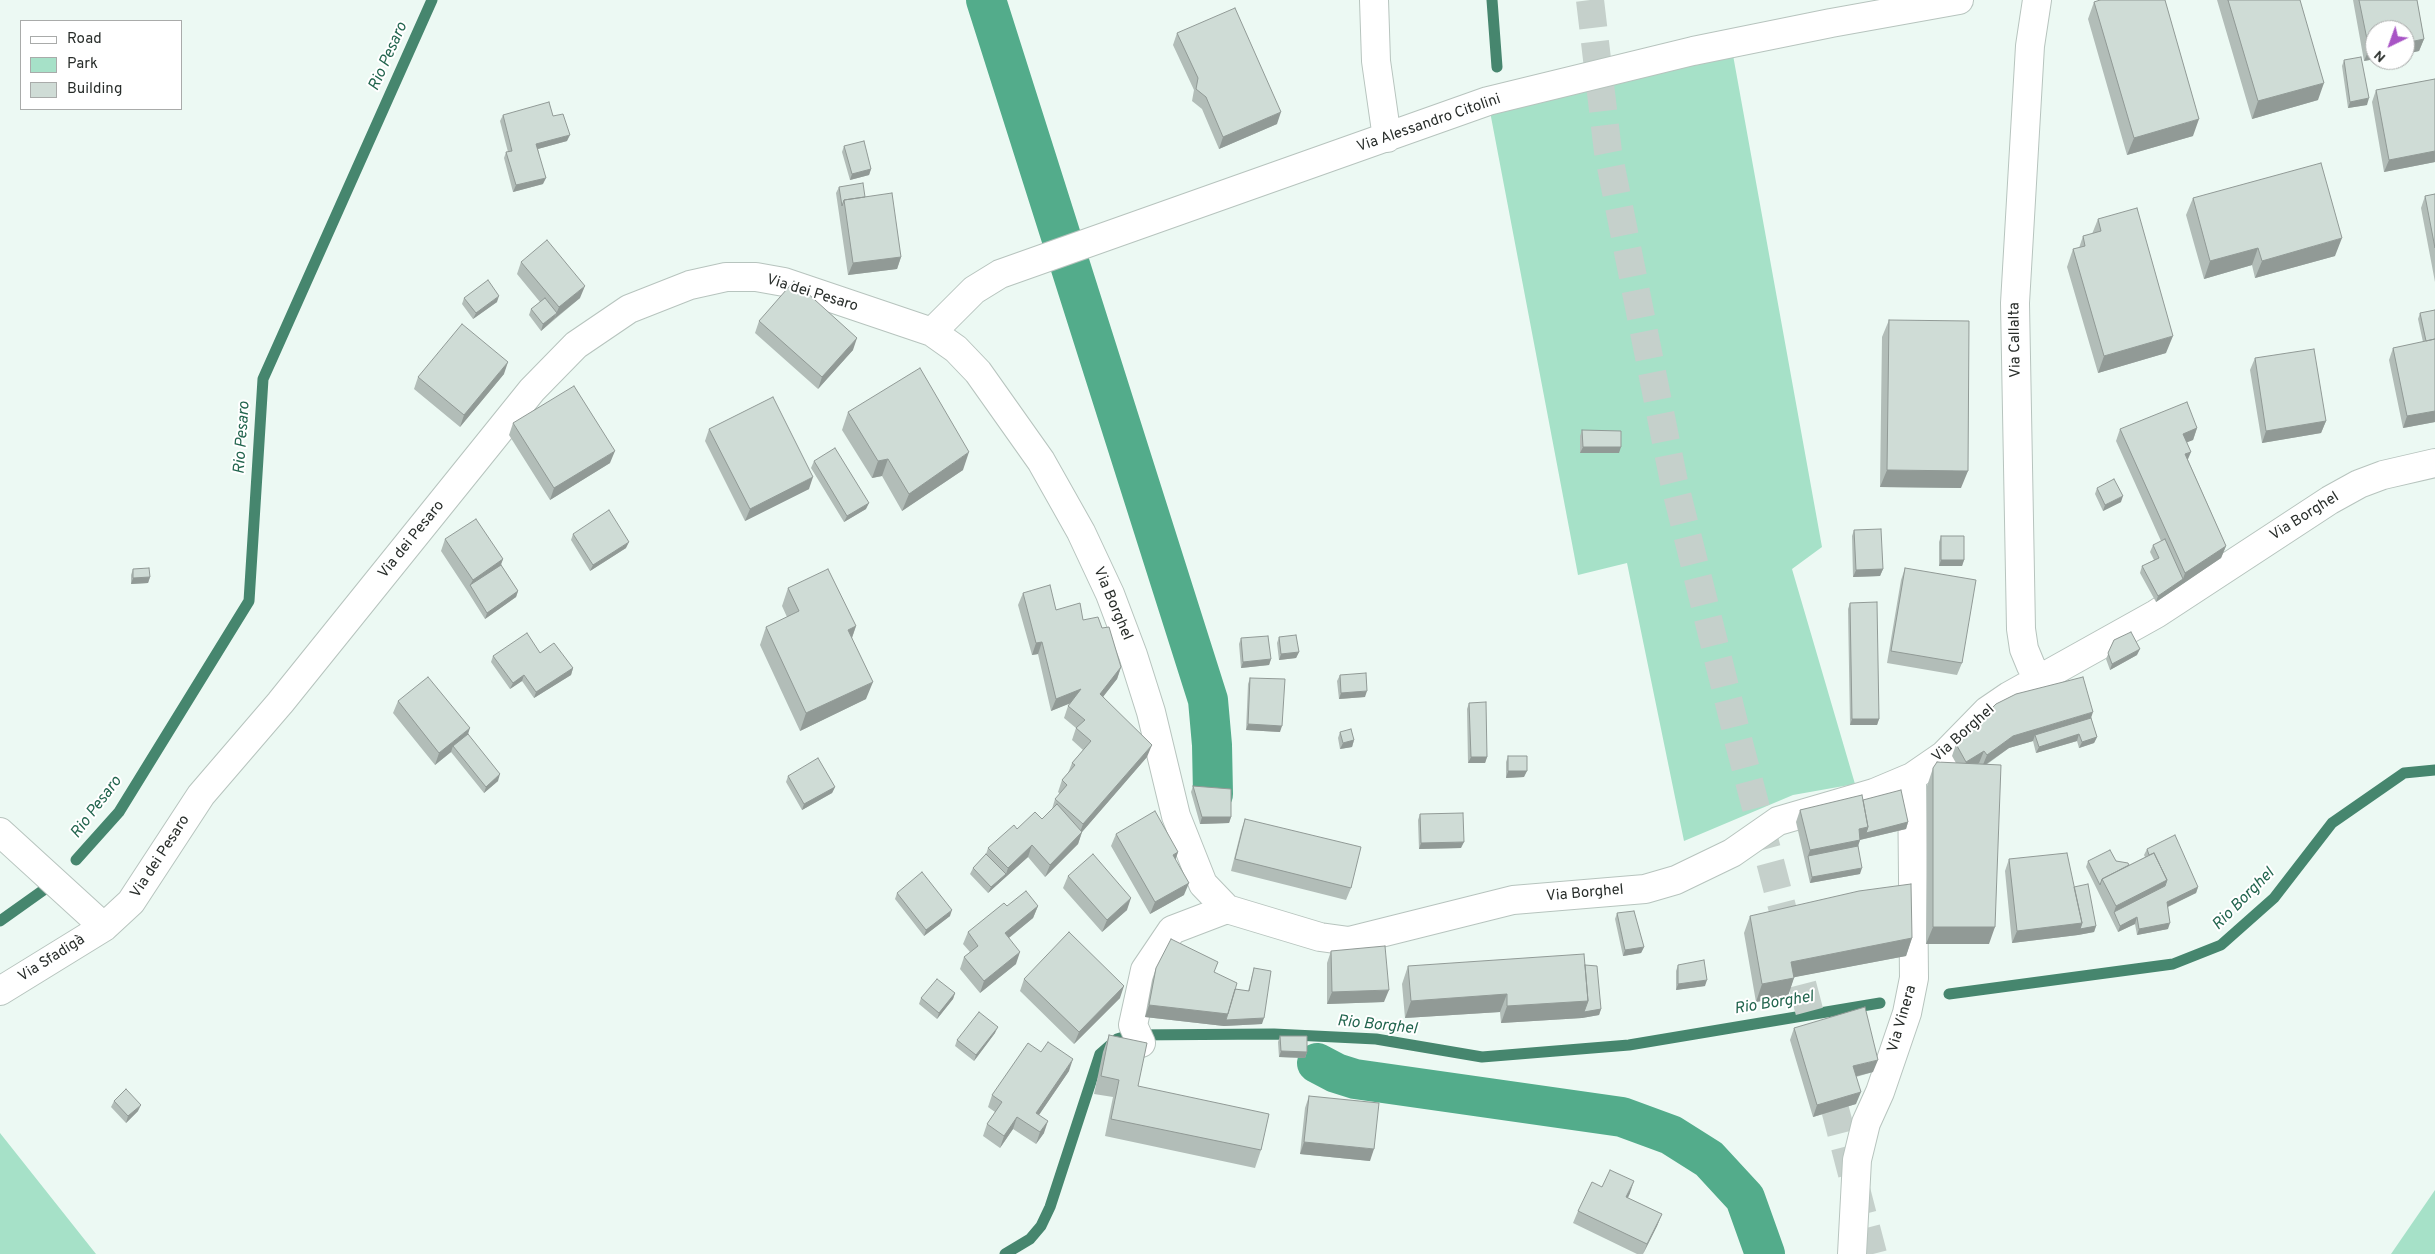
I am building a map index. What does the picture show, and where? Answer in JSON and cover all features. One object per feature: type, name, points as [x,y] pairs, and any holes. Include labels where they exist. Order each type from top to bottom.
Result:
[{"type":"street","points":[[1374,0],[1376,61],[1387,138]]},
{"type":"street","name":"Via Alessandro Citolini","points":[[932,332],[974,290],[1000,274],[1029,262],[1090,244],[1488,101],[1693,51],[1831,22],[1959,0]]},
{"type":"street","name":"Via Callalta","points":[[2037,0],[2030,46],[2015,303],[2021,630],[2024,649],[2031,666],[2039,678]]},
{"type":"street","name":"Via dei Pesaro","points":[[104,926],[136,896],[202,794],[292,688],[532,390],[576,345],[629,309],[690,285],[726,277],[756,277],[784,282],[932,332]]},
{"type":"street","name":"Via Borghel","points":[[932,332],[956,349],[978,372],[1006,409],[1041,462],[1081,532],[1110,594],[1133,655],[1151,712],[1176,816],[1203,884],[1227,909],[1320,937],[1349,941],[1513,900],[1645,889],[1676,880],[1732,854],[1778,821],[1874,793],[1912,777],[1944,754],[1987,711],[2039,678],[2156,614],[2330,500],[2359,484],[2383,475],[2435,463]]},
{"type":"street","name":"Via Vinera","points":[[1852,1254],[1857,1160],[1866,1123],[1880,1092],[1907,1013],[1914,978],[1912,777]]},
{"type":"street","points":[[0,832],[104,926]]},
{"type":"street","points":[[1137,1034],[1145,970],[1172,930],[1227,909]]},
{"type":"street","name":"Via Sfadigà","points":[[0,991],[104,926]]},
{"type":"green space","points":[[1731,44],[1822,547],[1792,569],[1855,784],[1793,795],[1684,841],[1627,563],[1578,575],[1488,101]]},
{"type":"green space","points":[[0,1133],[96,1254],[0,1254]]},
{"type":"green space","points":[[2435,1190],[2435,1254],[2391,1254]]},
{"type":"building","points":[[2100,0],[2165,0],[2199,119],[2134,138],[2094,2]]},
{"type":"building","points":[[2228,0],[2300,0],[2324,83],[2258,101]]},
{"type":"building","points":[[2359,0],[2417,0],[2424,39],[2415,41],[2415,20],[2365,20],[2365,29]]},
{"type":"building","points":[[1235,8],[1281,112],[1223,137],[1206,97],[1196,89],[1198,78],[1177,33]]},
{"type":"building","points":[[2361,57],[2369,98],[2350,102],[2344,60]]},
{"type":"building","points":[[2435,79],[2435,151],[2389,160],[2376,90]]},
{"type":"building","points":[[549,102],[553,116],[563,114],[570,135],[536,144],[546,178],[516,185],[506,152],[512,151],[503,115]]},
{"type":"building","points":[[864,141],[871,169],[852,174],[844,146]]},
{"type":"building","points":[[2321,163],[2342,238],[2262,261],[2258,248],[2210,261],[2193,198]]},
{"type":"building","points":[[863,183],[865,197],[844,200],[842,206],[839,187]]},
{"type":"building","points":[[892,193],[901,257],[853,263],[844,200]]},
{"type":"building","points":[[2435,194],[2435,248],[2425,196]]},
{"type":"building","points":[[2137,208],[2173,336],[2104,356],[2073,249],[2085,246],[2083,236],[2101,231],[2098,219]]},
{"type":"building","points":[[547,240],[585,286],[559,307],[521,262]]},
{"type":"building","points":[[488,280],[499,296],[476,313],[464,298]]},
{"type":"building","points":[[794,281],[857,338],[822,377],[759,321]]},
{"type":"building","points":[[545,298],[557,313],[543,324],[531,309]]},
{"type":"building","points":[[2435,310],[2435,339],[2426,341],[2420,313]]},
{"type":"building","points":[[1889,320],[1969,321],[1968,471],[1887,470]]},
{"type":"building","points":[[462,324],[508,362],[464,415],[418,377]]},
{"type":"building","points":[[2435,339],[2435,411],[2407,416],[2393,348]]},
{"type":"building","points":[[2314,349],[2326,421],[2266,431],[2255,358]]},
{"type":"building","points":[[920,368],[969,452],[909,494],[888,459],[878,461],[848,412]]},
{"type":"building","points":[[574,386],[615,451],[554,488],[513,423]]},
{"type":"building","points":[[773,397],[813,477],[750,509],[709,429]]},
{"type":"building","points":[[2187,402],[2197,428],[2183,434],[2191,452],[2185,454],[2226,546],[2185,573],[2120,429]]},
{"type":"building","points":[[1582,430],[1621,431],[1621,447],[1583,447]]},
{"type":"building","points":[[835,448],[869,503],[847,516],[814,461]]},
{"type":"building","points":[[2114,479],[2123,496],[2105,505],[2097,488]]},
{"type":"building","points":[[609,510],[629,542],[593,565],[573,534]]},
{"type":"building","points":[[476,519],[503,559],[473,580],[445,539]]},
{"type":"building","points":[[1881,529],[1883,569],[1856,570],[1854,530]]},
{"type":"building","points":[[1941,536],[1964,536],[1964,560],[1941,560]]},
{"type":"building","points":[[2165,539],[2183,579],[2158,596],[2142,566],[2159,558],[2153,545]]},
{"type":"building","points":[[501,565],[518,591],[487,613],[470,585]]},
{"type":"building","points":[[149,568],[150,577],[133,578],[133,569]]},
{"type":"building","points":[[1905,568],[1976,580],[1962,663],[1891,651]]},
{"type":"building","points":[[828,569],[856,626],[848,630],[873,682],[806,713],[766,627],[799,611],[788,588]]},
{"type":"building","points":[[1050,585],[1056,610],[1080,603],[1083,620],[1098,617],[1102,628],[1109,627],[1121,667],[1100,694],[1152,745],[1083,824],[1055,799],[1067,785],[1062,780],[1075,765],[1072,763],[1091,741],[1076,728],[1085,720],[1068,706],[1081,689],[1056,699],[1042,642],[1036,643],[1023,593]]},
{"type":"building","points":[[1877,602],[1879,719],[1852,719],[1850,603]]},
{"type":"building","points":[[2131,632],[2140,649],[2112,664],[2108,653],[2114,640]]},
{"type":"building","points":[[527,633],[540,653],[554,643],[573,668],[536,692],[524,675],[513,683],[493,656]]},
{"type":"building","points":[[1296,635],[1299,652],[1281,654],[1279,637]]},
{"type":"building","points":[[1268,636],[1271,659],[1243,662],[1241,638]]},
{"type":"building","points":[[1366,673],[1367,691],[1341,693],[1340,675]]},
{"type":"building","points":[[428,677],[470,728],[439,753],[398,701]]},
{"type":"building","points":[[2083,677],[2093,712],[2013,736],[1987,755],[1984,751],[1966,762],[1956,744],[1996,704],[2016,694]]},
{"type":"building","points":[[1250,678],[1285,679],[1282,726],[1248,724]]},
{"type":"building","points":[[1486,702],[1487,757],[1471,757],[1469,703]]},
{"type":"building","points":[[2091,718],[2097,737],[2082,742],[2079,734],[2039,747],[2035,735]]},
{"type":"building","points":[[1351,729],[1354,740],[1343,743],[1340,732]]},
{"type":"building","points":[[468,734],[500,774],[486,787],[453,746]]},
{"type":"building","points":[[1508,756],[1527,756],[1527,771],[1508,771]]},
{"type":"building","points":[[818,758],[835,787],[804,804],[788,776]]},
{"type":"building","points":[[1937,762],[2001,765],[1995,927],[1933,927],[1933,768]]},
{"type":"building","points":[[1193,786],[1231,789],[1231,817],[1202,817]]},
{"type":"building","points":[[1901,790],[1908,822],[1866,833],[1868,827],[1863,800]]},
{"type":"building","points":[[1862,795],[1868,827],[1859,829],[1860,840],[1810,850],[1800,810]]},
{"type":"building","points":[[1057,804],[1082,832],[1050,865],[1032,845],[1008,868],[988,848],[1014,825],[1017,829],[1035,812],[1042,819]]},
{"type":"building","points":[[1155,811],[1178,852],[1173,855],[1189,883],[1155,902],[1116,834]]},
{"type":"building","points":[[1463,813],[1464,842],[1421,843],[1420,814]]},
{"type":"building","points":[[1245,819],[1361,847],[1351,888],[1235,859]]},
{"type":"building","points":[[2175,835],[2198,887],[2167,902],[2170,923],[2139,929],[2137,917],[2120,926],[2114,912],[2165,886],[2167,880],[2154,853],[2149,855],[2147,849]]},
{"type":"building","points":[[1858,846],[1862,868],[1812,877],[1808,856]]},
{"type":"building","points":[[2110,850],[2116,861],[2128,863],[2129,865],[2102,879],[2100,885],[2088,861]]},
{"type":"building","points":[[2067,853],[2082,923],[2017,931],[2009,859]]},
{"type":"building","points":[[2154,853],[2167,880],[2116,906],[2102,879]]},
{"type":"building","points":[[986,854],[1006,874],[991,887],[973,868]]},
{"type":"building","points":[[1093,854],[1131,898],[1107,920],[1068,876]]},
{"type":"building","points":[[922,872],[952,910],[926,930],[897,893]]},
{"type":"building","points":[[1911,884],[1912,938],[1791,962],[1794,978],[1762,984],[1750,916],[1859,891]]},
{"type":"building","points":[[2088,884],[2096,926],[2080,929],[2082,923],[2074,887]]},
{"type":"building","points":[[1026,891],[1038,906],[1005,933],[1020,952],[984,981],[964,957],[978,946],[968,932],[1004,903],[1007,906]]},
{"type":"building","points":[[1634,911],[1644,947],[1625,950],[1617,913]]},
{"type":"building","points":[[1069,932],[1124,986],[1079,1032],[1024,979]]},
{"type":"building","points":[[1171,939],[1218,962],[1214,972],[1237,983],[1228,1014],[1149,1005],[1156,968]]},
{"type":"building","points":[[1385,946],[1389,990],[1332,992],[1331,951]]},
{"type":"building","points":[[1584,954],[1588,1001],[1507,1006],[1507,994],[1411,1001],[1408,966]]},
{"type":"building","points":[[1704,960],[1707,980],[1678,984],[1678,965]]},
{"type":"building","points":[[1585,965],[1597,966],[1601,1009],[1584,1012],[1588,1001]]},
{"type":"building","points":[[1254,968],[1271,971],[1264,1018],[1226,1020],[1235,989],[1249,991]]},
{"type":"building","points":[[937,979],[955,993],[939,1013],[921,998]]},
{"type":"building","points":[[1865,1007],[1878,1060],[1853,1066],[1861,1092],[1817,1105],[1794,1028]]},
{"type":"building","points":[[979,1012],[998,1027],[976,1055],[957,1040]]},
{"type":"building","points":[[1109,1035],[1147,1043],[1138,1086],[1269,1114],[1261,1150],[1111,1119],[1119,1080],[1101,1076]]},
{"type":"building","points":[[1280,1036],[1307,1036],[1307,1052],[1281,1051]]},
{"type":"building","points":[[1048,1042],[1073,1059],[1036,1113],[1048,1121],[1040,1132],[1017,1117],[1004,1136],[987,1124],[1002,1102],[992,1095],[1028,1043],[1041,1052]]},
{"type":"building","points":[[126,1089],[141,1105],[128,1116],[114,1101]]},
{"type":"building","points":[[1309,1096],[1379,1103],[1374,1149],[1304,1142]]},
{"type":"building","points":[[1610,1170],[1634,1181],[1626,1197],[1662,1214],[1647,1244],[1578,1211],[1592,1182],[1602,1187]]},
{"type":"waterway","name":"Rio Pesaro","points":[[76,860],[119,812],[249,601],[263,379],[432,0]]},
{"type":"waterway","points":[[986,0],[1208,700],[1212,745],[1213,794]]},
{"type":"waterway","points":[[1492,0],[1497,67]]},
{"type":"waterway","name":"Rio Borghel","points":[[1949,994],[2173,964],[2221,945],[2274,898],[2332,823],[2404,773],[2435,770]]},
{"type":"waterway","name":"Rio Pesaro","points":[[0,921],[52,884]]},
{"type":"waterway","name":"Rio Borghel","points":[[1005,1254],[1030,1239],[1041,1226],[1050,1207],[1100,1054],[1117,1039],[1130,1035],[1274,1034],[1376,1039],[1482,1057],[1629,1045],[1880,1003]]},
{"type":"waterway","points":[[1317,1063],[1336,1073],[1355,1079],[1622,1117],[1671,1135],[1709,1159],[1745,1198],[1765,1254]]},
{"type":"tunnel","points":[[1590,0],[1608,152],[1674,482],[1739,743],[1873,1254]]}]
